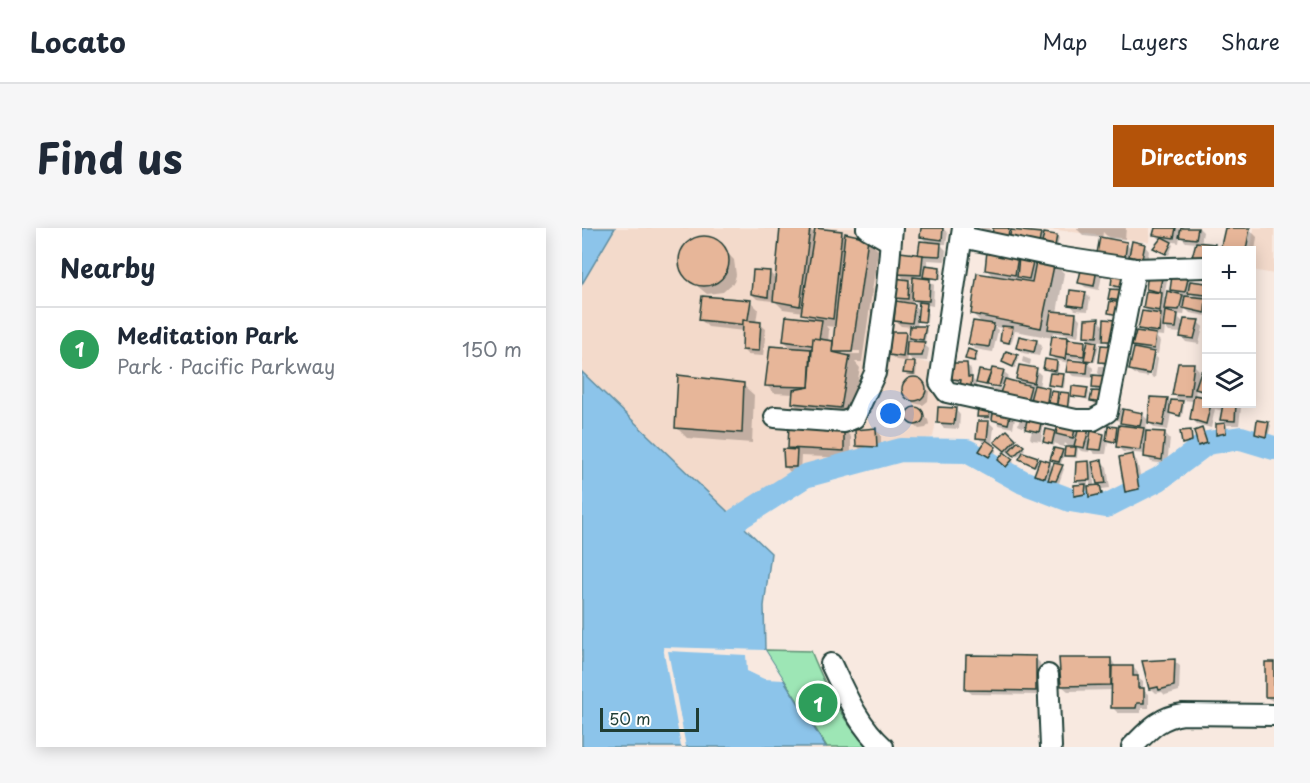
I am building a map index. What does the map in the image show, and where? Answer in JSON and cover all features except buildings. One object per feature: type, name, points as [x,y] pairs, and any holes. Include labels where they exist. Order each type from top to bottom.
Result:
[{"type":"street","points":[[775,417],[843,422],[854,418],[875,373],[887,286],[891,235],[867,228]]},
{"type":"street","points":[[1135,269],[1107,412],[1093,420],[1076,420],[947,392],[940,382],[962,233],[1057,257],[1135,269],[1202,267]]},
{"type":"street","points":[[831,664],[858,717],[868,732],[883,747]]},
{"type":"street","points":[[1048,675],[1051,747]]},
{"type":"street","points":[[1132,747],[1154,725],[1172,715],[1274,715]]},
{"type":"shaded area","points":[[615,228],[921,228],[906,358],[946,367],[933,437],[805,476],[736,520],[582,372],[582,284]]},
{"type":"shaded area","points":[[1042,228],[1150,228],[1149,242]]},
{"type":"shaded area","points":[[1254,228],[1274,228],[1274,274],[1256,271],[1256,246],[1252,246]]},
{"type":"green space","points":[[765,650],[811,651],[828,690],[844,718],[862,740],[872,747],[827,747]]},
{"type":"water","points":[[582,228],[615,228],[582,284]]},
{"type":"water","points":[[582,372],[771,553],[764,606],[765,650],[826,747],[582,747]]},
{"type":"pier","points":[[663,647],[765,650],[784,680],[764,679],[747,671],[746,655],[668,651],[686,747],[681,747]]},
{"type":"waterway","points":[[736,520],[805,476],[901,450],[967,451],[1023,482],[1070,500],[1106,506],[1159,479],[1207,443],[1241,438],[1274,448]]},
{"type":"place","name":"Meditation Park","points":[[818,703]]}]
